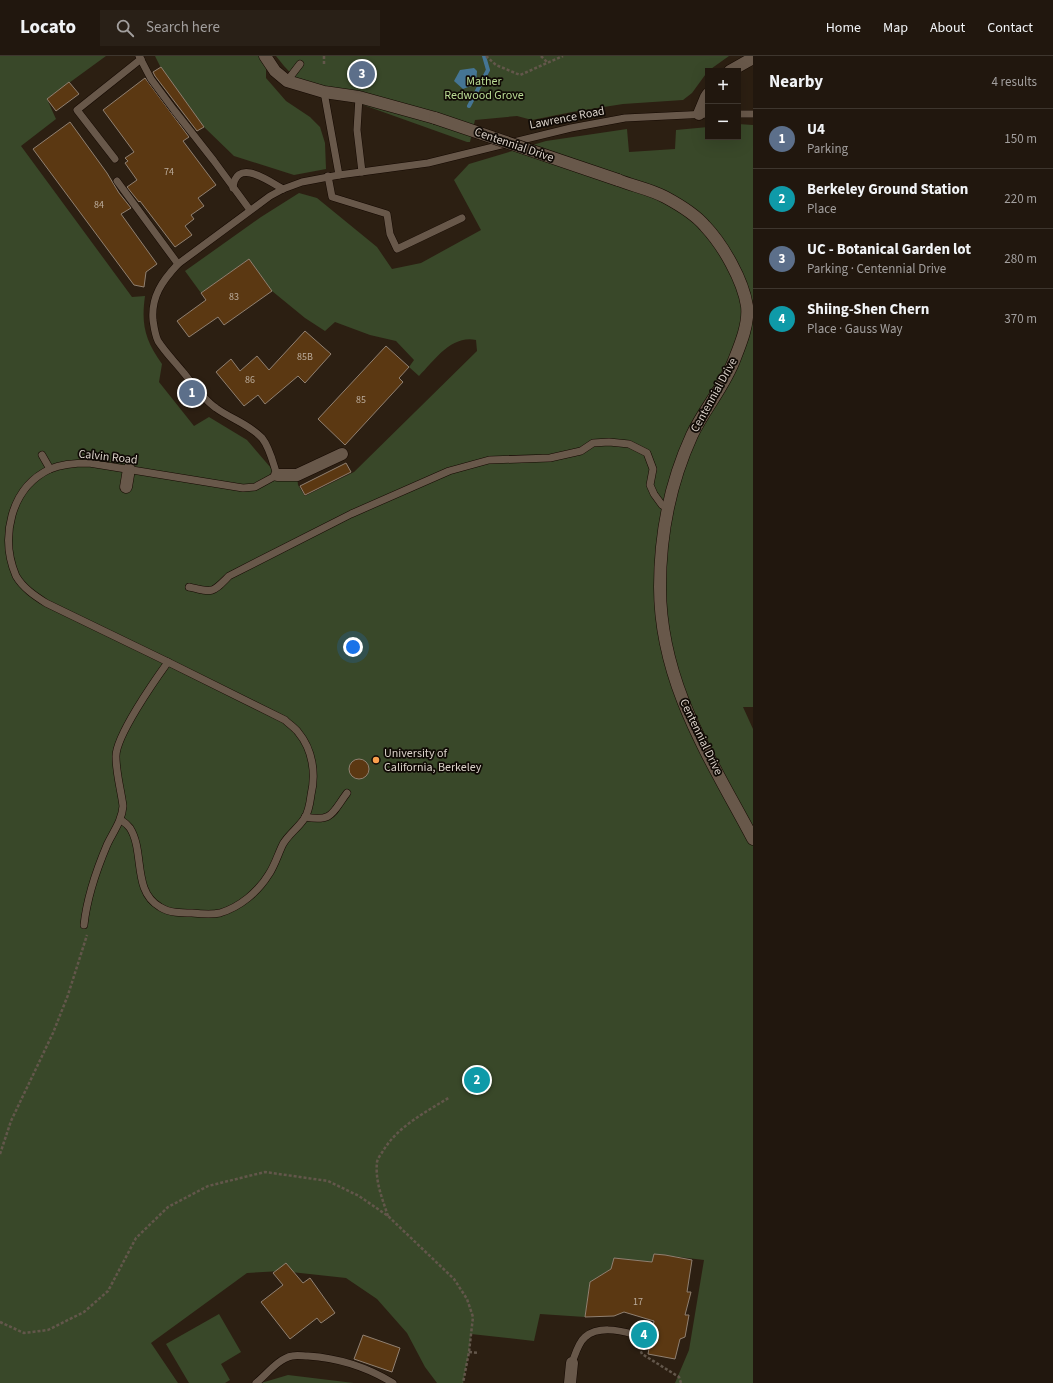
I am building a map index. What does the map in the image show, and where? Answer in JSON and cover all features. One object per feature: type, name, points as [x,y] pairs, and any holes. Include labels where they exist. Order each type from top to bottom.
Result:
[{"type":"street","name":"Centennial Drive","points":[[265,56],[275,71],[287,81],[324,92],[359,97],[435,118],[664,196],[704,224],[717,240],[736,274],[743,291],[747,308],[746,324],[734,361],[692,435],[675,478],[662,543],[660,588],[662,619],[669,659],[679,693],[690,721],[753,839]]},
{"type":"street","points":[[735,68],[753,58]]},
{"type":"street","points":[[704,114],[705,104]]},
{"type":"street","points":[[277,475],[297,475],[342,454]]},
{"type":"street","points":[[126,487],[129,469]]},
{"type":"street","points":[[570,1383],[572,1363]]},
{"type":"lane","points":[[114,159],[78,110],[140,58],[165,98],[250,210]]},
{"type":"lane","points":[[287,81],[300,64]]},
{"type":"lane","points":[[277,475],[263,439],[254,430],[216,408],[206,399],[158,340],[153,326],[152,311],[155,297],[161,284],[178,264],[250,210],[283,189],[302,182],[338,175],[324,92]]},
{"type":"lane","points":[[359,97],[357,130],[362,172]]},
{"type":"lane","name":"Lawrence Road","points":[[338,175],[428,163],[529,137],[625,118],[704,114]]},
{"type":"lane","points":[[741,114],[753,114]]},
{"type":"lane","points":[[233,188],[234,182],[238,177],[250,172],[283,189]]},
{"type":"lane","points":[[328,176],[332,196],[387,214],[390,234],[397,249],[462,218]]},
{"type":"lane","points":[[117,181],[178,264]]},
{"type":"lane","points":[[189,587],[207,592],[213,591],[229,576],[351,514],[449,471],[489,460],[542,460],[581,451],[593,443],[610,442],[629,444],[647,453],[653,470],[650,485],[654,494],[662,505],[668,508]]},
{"type":"lane","points":[[42,455],[50,469]]},
{"type":"lane","name":"Calvin Road","points":[[121,820],[129,826],[134,839],[145,892],[151,902],[162,909],[174,912],[204,914],[219,913],[237,905],[251,896],[261,886],[269,874],[284,842],[296,830],[305,817],[310,805],[314,782],[313,765],[308,750],[298,732],[285,720],[46,603],[29,592],[17,577],[9,559],[6,542],[7,525],[10,514],[18,497],[28,485],[38,476],[50,469],[62,465],[89,463],[243,488],[255,487],[277,475]]},
{"type":"lane","points":[[84,925],[88,898],[94,878],[108,844],[121,820],[123,806],[116,757],[119,742],[168,662]]},
{"type":"lane","points":[[305,817],[317,819],[327,818],[332,814],[347,793]]},
{"type":"lane","points":[[572,1363],[584,1338],[597,1331],[618,1330],[633,1334]]},
{"type":"lane","points":[[256,1383],[275,1365],[292,1356],[342,1361],[376,1373],[393,1383]]},
{"type":"path","points":[[324,56],[324,64]]},
{"type":"path","points":[[486,56],[496,65],[520,74],[562,56]]},
{"type":"path","points":[[541,56],[548,63]]},
{"type":"path","points":[[0,1154],[11,1121],[53,1033],[68,995],[87,935]]},
{"type":"path","points":[[388,1216],[377,1179],[378,1160],[387,1144],[400,1130],[450,1097]]},
{"type":"path","points":[[0,1322],[24,1333],[42,1331],[48,1330],[84,1312],[108,1290],[136,1238],[168,1207],[208,1186],[265,1172],[328,1181],[359,1196],[388,1216],[454,1279],[467,1298],[473,1317],[469,1352],[463,1383]]},
{"type":"path","points":[[633,1334],[642,1354],[679,1377],[681,1383]]},
{"type":"path","points":[[469,1352],[479,1353]]},
{"type":"green space","name":"University of California, Berkeley","points":[[0,56],[106,56],[47,99],[56,119],[21,146],[132,297],[145,296],[144,324],[148,340],[162,364],[159,382],[194,426],[209,417],[247,440],[277,475],[297,475],[298,485],[305,496],[354,472],[477,351],[476,340],[467,339],[451,345],[437,356],[419,376],[409,367],[414,360],[396,341],[370,335],[335,322],[325,331],[305,318],[272,291],[249,259],[201,293],[185,271],[261,217],[299,193],[317,198],[377,247],[392,269],[421,263],[481,230],[454,180],[469,164],[546,141],[627,129],[629,152],[675,149],[676,130],[705,127],[705,140],[741,140],[741,124],[753,125],[753,707],[743,707],[753,729],[753,1383],[675,1383],[689,1350],[704,1260],[654,1254],[652,1262],[614,1258],[611,1269],[590,1282],[585,1317],[540,1314],[534,1341],[471,1334],[463,1383],[437,1383],[425,1367],[407,1333],[377,1299],[346,1278],[282,1271],[247,1273],[151,1343],[178,1383],[0,1383]]},
{"type":"green space","points":[[155,56],[268,56],[266,58],[266,78],[286,101],[310,117],[320,127],[325,143],[326,169],[294,175],[234,156],[204,127],[160,66]]},
{"type":"green space","name":"Mather Redwood Grove","points":[[276,56],[729,56],[712,68],[705,68],[705,75],[692,93],[683,100],[623,104],[532,120],[517,116],[475,120],[470,142],[299,82]]},
{"type":"green space","points":[[219,1314],[241,1352],[221,1364],[230,1380],[225,1383],[189,1383],[166,1344]]},
{"type":"green space","points":[[288,1375],[354,1383],[261,1383]]},
{"type":"water","points":[[474,68],[477,71],[476,84],[463,89],[454,81],[460,70]]},
{"type":"building","points":[[161,67],[204,127],[197,131],[155,76],[153,72]]},
{"type":"building","points":[[145,78],[189,137],[183,141],[216,185],[198,198],[204,206],[191,215],[194,219],[185,226],[192,235],[175,247],[140,201],[139,202],[127,187],[137,180],[125,163],[128,161],[125,158],[134,152],[103,110]]},
{"type":"building","points":[[69,82],[79,94],[56,111],[47,99]]},
{"type":"building","points":[[70,122],[131,208],[121,214],[157,264],[146,272],[144,287],[134,285],[33,149]]},
{"type":"building","points":[[249,259],[272,291],[224,325],[218,317],[189,337],[177,321],[206,300],[201,293]]},
{"type":"building","points":[[305,331],[331,354],[305,383],[298,376],[265,404],[258,395],[244,406],[216,372],[231,359],[240,371],[257,356],[269,370]]},
{"type":"building","points":[[386,346],[409,367],[399,378],[403,382],[345,445],[318,419]]},
{"type":"building","points":[[346,463],[351,472],[305,495],[300,486]]},
{"type":"building","points":[[359,759],[366,762],[369,769],[366,776],[359,779],[352,776],[349,769],[352,762]]},
{"type":"building","points":[[477,1068],[485,1071],[488,1079],[485,1087],[477,1090],[469,1087],[466,1079],[469,1071]]},
{"type":"building","points":[[654,1254],[692,1260],[687,1292],[691,1292],[685,1315],[689,1315],[685,1337],[680,1339],[675,1359],[648,1354],[654,1321],[624,1312],[614,1316],[585,1317],[590,1282],[611,1269],[614,1258],[652,1262]]},
{"type":"building","points":[[286,1263],[303,1283],[310,1278],[335,1313],[321,1323],[317,1318],[290,1339],[261,1302],[283,1285],[273,1273]]},
{"type":"building","points":[[363,1335],[400,1348],[392,1372],[354,1359]]},
{"type":"waterway","points":[[469,106],[488,70],[484,56]]},
{"type":"place","name":"UC - Botanical Garden lot","points":[[362,74]]},
{"type":"place","name":"U4","points":[[192,393]]},
{"type":"place","name":"University of California, Berkeley","points":[[376,760]]},
{"type":"place","name":"Berkeley Ground Station","points":[[477,1080]]},
{"type":"place","name":"Shiing-Shen Chern","points":[[644,1335]]}]
